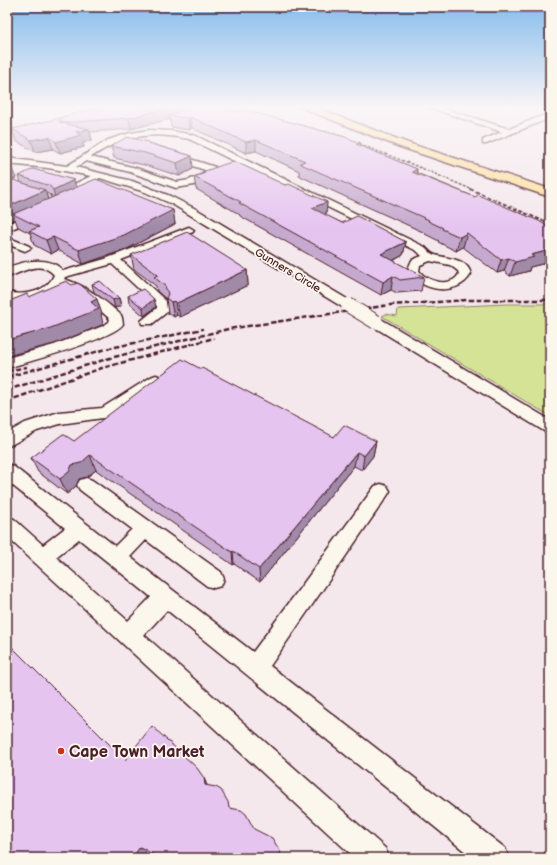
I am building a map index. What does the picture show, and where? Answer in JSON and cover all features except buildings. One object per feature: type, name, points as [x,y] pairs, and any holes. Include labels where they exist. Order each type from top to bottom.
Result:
[{"type":"main road","points":[[414,147],[548,192]]},
{"type":"street","points":[[68,168],[102,147]]},
{"type":"street","points":[[179,158],[199,147]]},
{"type":"street","points":[[213,147],[421,248],[430,258]]},
{"type":"street","points":[[85,158],[133,170],[176,185],[191,183],[213,173],[212,169],[163,153]]},
{"type":"street","name":"Gunners Circle","points":[[7,162],[68,168],[99,175],[150,191],[184,207],[550,427]]},
{"type":"street","points":[[19,171],[27,163]]},
{"type":"street","points":[[35,174],[51,166]]},
{"type":"street","points":[[99,175],[77,186],[53,202],[113,179]]},
{"type":"street","points":[[63,182],[77,186]]},
{"type":"street","points":[[7,220],[39,209],[7,228]]},
{"type":"street","points":[[7,296],[21,298],[33,296],[53,287],[60,278],[189,230]]},
{"type":"street","points":[[7,240],[25,248]]},
{"type":"street","points":[[113,259],[163,305],[163,309],[147,322]]},
{"type":"street","points":[[7,363],[59,348],[108,329],[116,324],[116,318],[92,296],[60,278],[58,270],[51,266],[42,264],[31,265],[8,272]]},
{"type":"street","points":[[7,441],[31,427],[59,418],[105,413],[117,407],[161,377]]},
{"type":"street","points":[[7,471],[495,858]]},
{"type":"street","points":[[86,485],[214,579]]},
{"type":"street","points":[[255,668],[381,491]]},
{"type":"street","points":[[7,525],[375,858]]},
{"type":"street","points":[[43,556],[79,528]]},
{"type":"street","points":[[116,558],[145,529]]},
{"type":"street","points":[[129,635],[165,597]]},
{"type":"green space","points":[[506,304],[550,304],[550,416],[382,316],[386,314],[397,316],[398,309]]},
{"type":"railway","points":[[368,147],[473,190]]},
{"type":"railway","points":[[470,189],[550,224]]},
{"type":"railway","points":[[7,390],[110,358],[228,329],[390,305],[468,300],[550,300]]},
{"type":"railway","points":[[7,377],[110,348],[203,329]]},
{"type":"railway","points":[[7,401],[102,368],[214,338]]},
{"type":"railway","points":[[7,371],[27,367]]},
{"type":"place","name":"Cape Town Market","points":[[61,751]]}]
